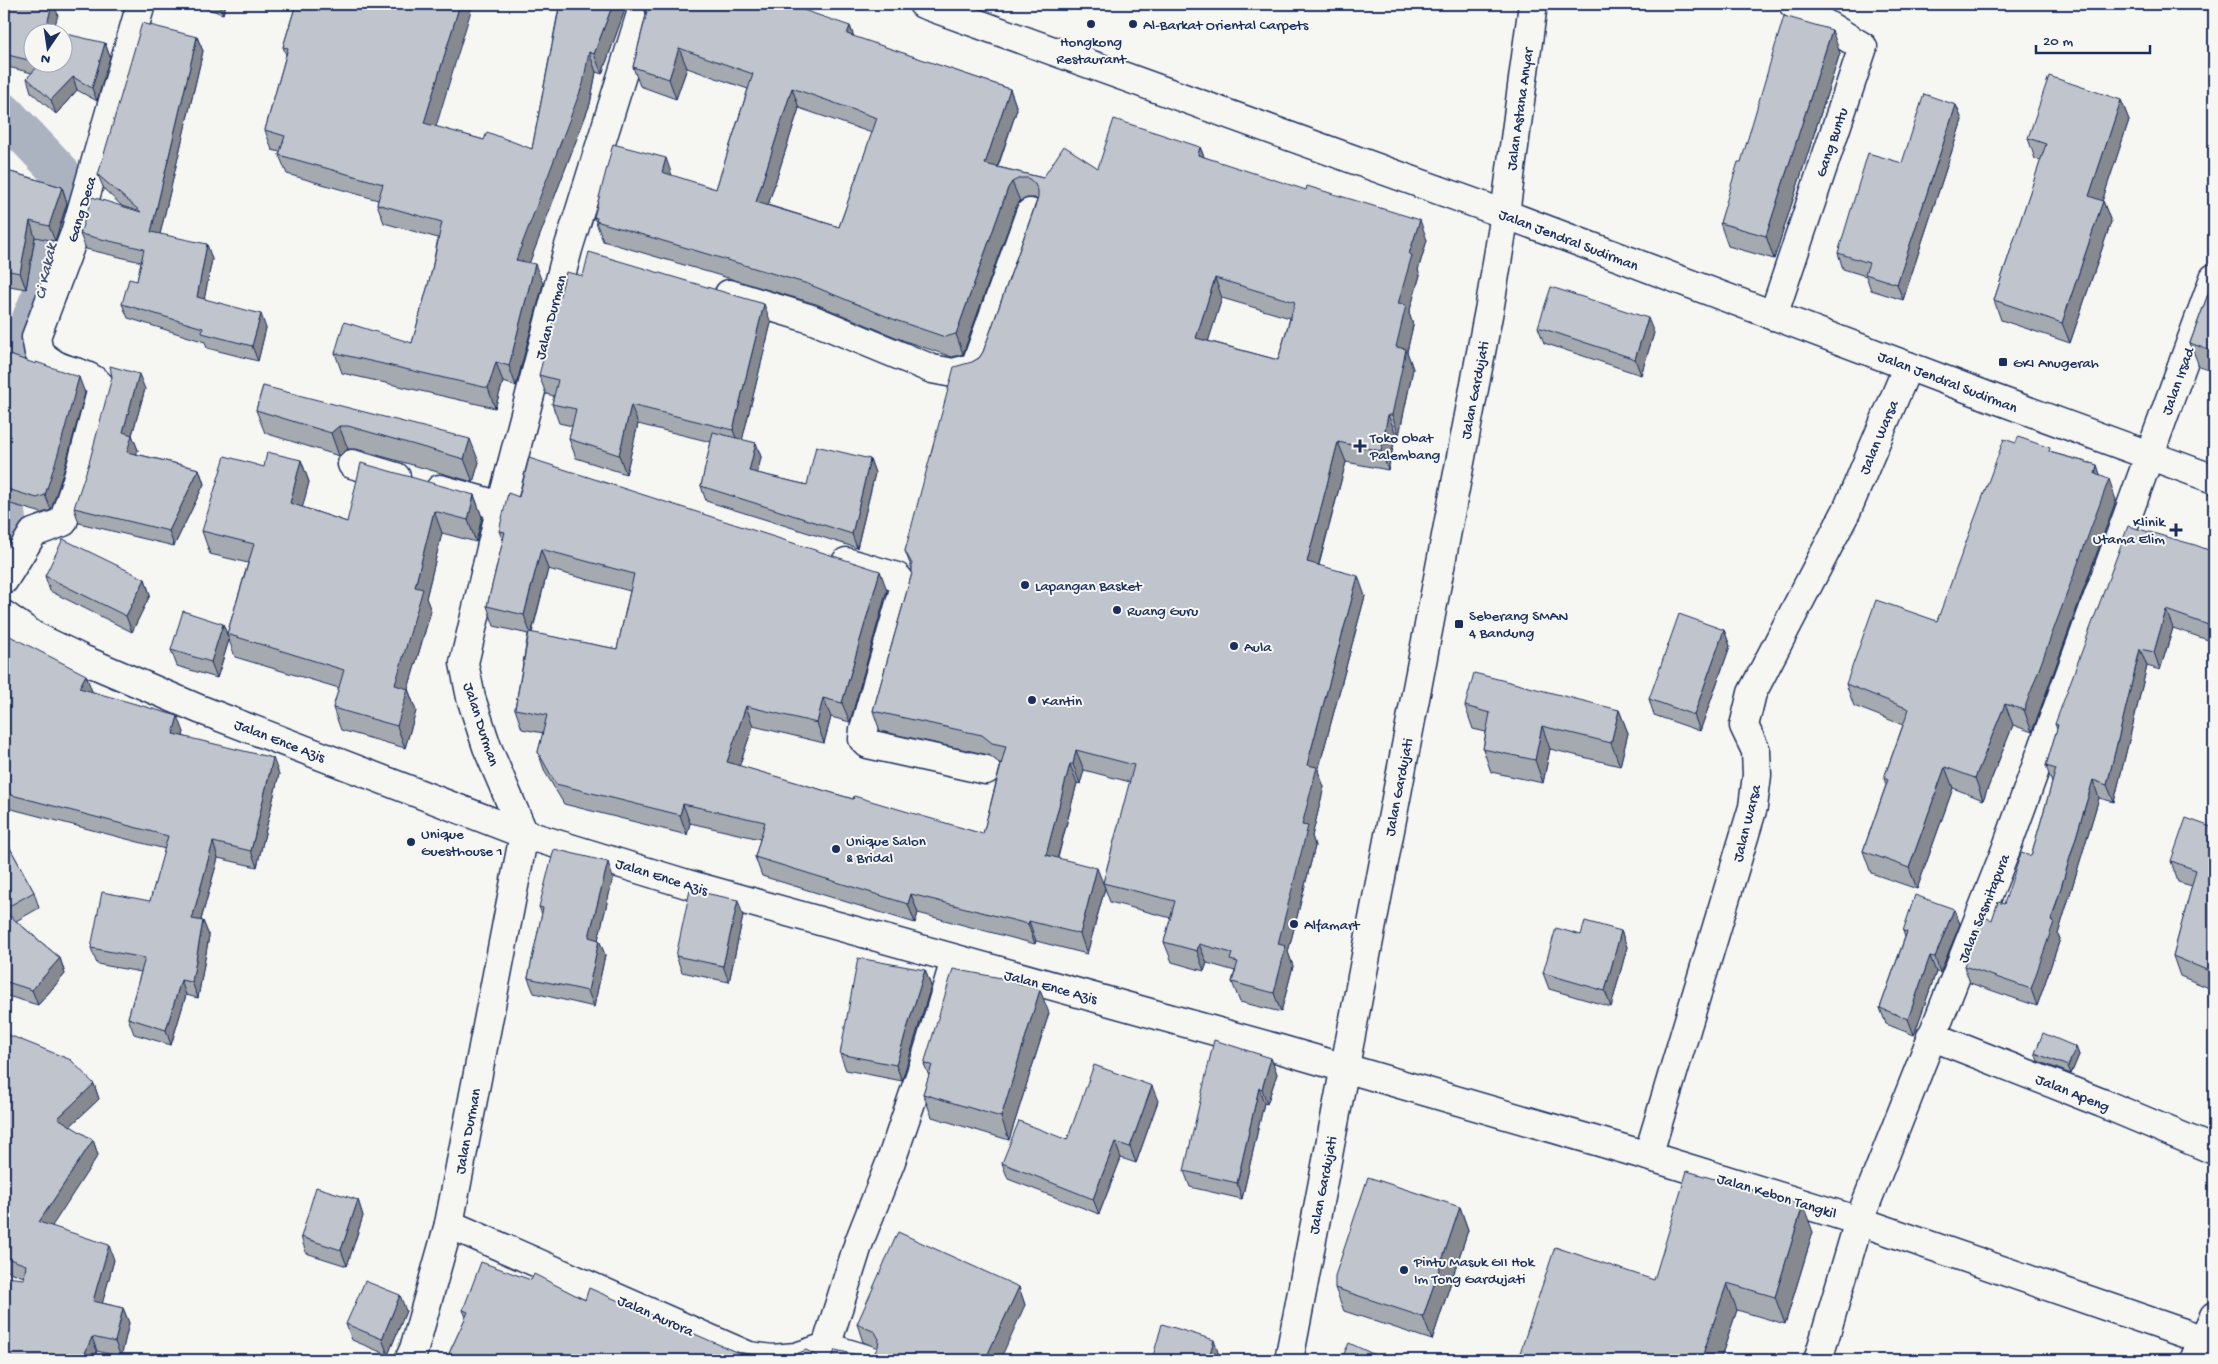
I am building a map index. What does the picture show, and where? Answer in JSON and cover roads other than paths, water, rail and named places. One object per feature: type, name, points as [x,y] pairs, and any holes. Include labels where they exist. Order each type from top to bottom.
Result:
[{"type":"street","name":"Gang Deca","points":[[4,580],[33,533],[63,522],[79,474],[102,388],[93,378],[54,364],[39,353],[36,337],[75,233],[141,4]]},
{"type":"street","name":"Jalan Durman","points":[[409,1360],[414,1349],[449,1224],[524,834],[487,748],[471,698],[464,662],[514,454],[581,252],[644,4]]},
{"type":"street","name":"Jalan Jendral Sudirman","points":[[923,4],[1505,214],[2214,479]]},
{"type":"street","name":"Jalan Astana Anyar","points":[[1505,214],[1533,4]]},
{"type":"street","name":"Gang Buntu","points":[[1774,316],[1863,47],[1793,4]]},
{"type":"street","points":[[706,288],[811,319],[932,369],[953,373],[974,367],[1030,213]]},
{"type":"street","name":"Jalan Gardujati","points":[[1289,1360],[1488,315],[1505,214]]},
{"type":"street","name":"Jalan Irsad","points":[[2150,455],[2214,278]]},
{"type":"street","name":"Jalan Warsa","points":[[1648,1156],[1752,807],[1758,775],[1756,751],[1744,726],[1752,693],[1847,510],[1908,366]]},
{"type":"street","points":[[514,454],[542,464]]},
{"type":"street","name":"Jalan Sasmitapura","points":[[1818,1360],[1859,1221],[2005,852],[2150,455]]},
{"type":"street","points":[[352,464],[501,506]]},
{"type":"street","points":[[821,554],[896,577],[902,582],[904,589],[864,729],[863,739],[868,744],[986,770]]},
{"type":"street","name":"Jalan Ence Azis","points":[[4,615],[34,636],[154,690],[524,834],[686,884],[1344,1068]]},
{"type":"street","points":[[870,1360],[826,1347],[859,1242],[891,1161],[925,1061],[955,960]]},
{"type":"street","name":"Jalan Apeng","points":[[1932,1036],[2102,1103],[2214,1150]]},
{"type":"street","name":"Jalan Kebon Tangkil","points":[[1344,1068],[1648,1156],[1859,1221],[2207,1341]]},
{"type":"street","name":"Jalan Aurora","points":[[449,1224],[749,1356],[772,1359],[796,1357],[826,1347]]},
{"type":"waterway","name":"Ci Kakak","points":[[4,113],[60,172],[44,290],[4,385]]},
{"type":"waterway","name":"Ci Kakak","points":[[4,502],[7,529]]},
{"type":"place","name":"Hongkong Restaurant","points":[[1091,24]]},
{"type":"place","name":"Al-Barkat Oriental Carpets","points":[[1133,24]]},
{"type":"place","name":"GKI Anugerah","points":[[2003,362]]},
{"type":"place","name":"Toko Obat Palembang","points":[[1360,446]]},
{"type":"place","name":"Klinik Utama Elim","points":[[2176,530]]},
{"type":"place","name":"Lapangan Basket","points":[[1025,585]]},
{"type":"place","name":"Ruang Guru","points":[[1117,610]]},
{"type":"place","name":"Seberang SMAN 4 Bandung","points":[[1459,624]]},
{"type":"place","name":"Aula","points":[[1234,646]]},
{"type":"place","name":"Kantin","points":[[1032,700]]},
{"type":"place","name":"Unique Guesthouse 1","points":[[411,842]]},
{"type":"place","name":"Unique Salon & Bridal","points":[[836,849]]},
{"type":"place","name":"Alfamart","points":[[1294,924]]},
{"type":"place","name":"Pintu Masuk GII Hok Im Tong Gardujati","points":[[1404,1270]]}]
